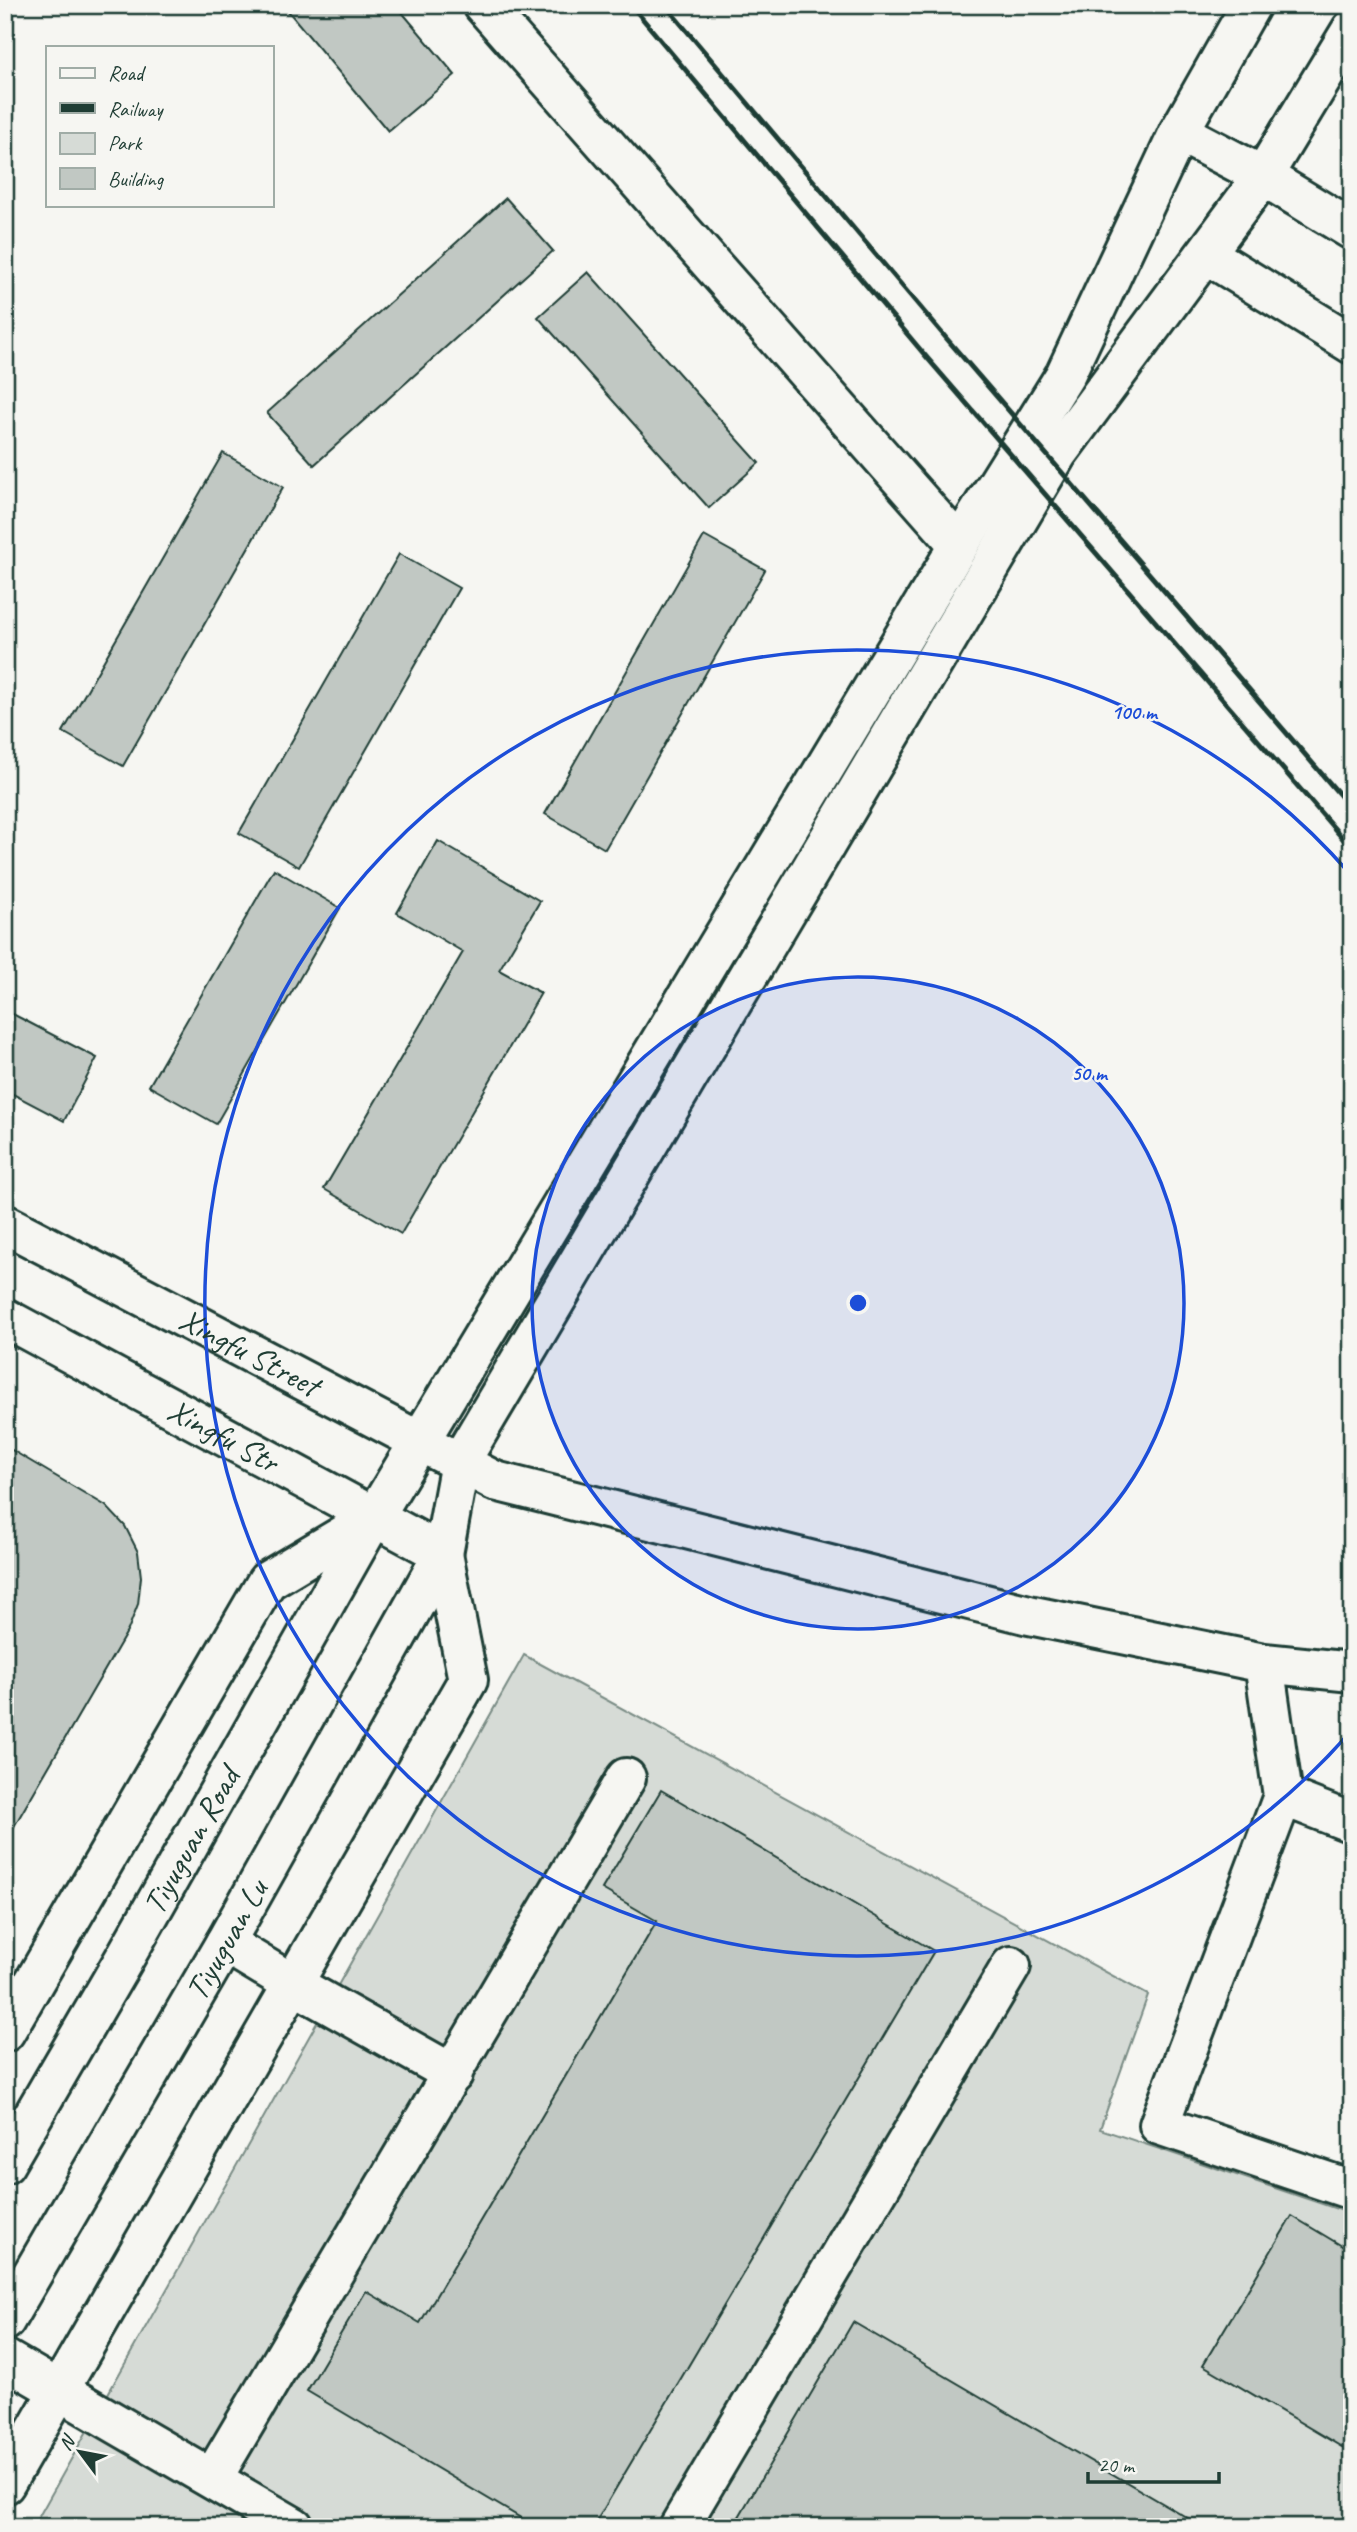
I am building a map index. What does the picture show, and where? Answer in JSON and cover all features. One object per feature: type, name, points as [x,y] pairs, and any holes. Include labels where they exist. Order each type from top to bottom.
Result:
[{"type":"main road","points":[[483,5],[959,545]]},
{"type":"main road","name":"Tiyuguan Road","points":[[5,2164],[374,1517],[959,545],[1065,375],[1179,132],[1251,5]]},
{"type":"main road","points":[[5,2484],[468,1680],[443,1554],[460,1462],[1057,454],[1263,176],[1352,29]]},
{"type":"main road","points":[[1179,132],[1263,176],[1352,230]]},
{"type":"main road","points":[[1206,254],[1352,344]]},
{"type":"main road","name":"Xingfu Street","points":[[5,1224],[495,1481],[1029,1615],[1264,1663],[1352,1672]]},
{"type":"main road","name":"Xingfu Str","points":[[5,1318],[443,1554]]},
{"type":"main road","points":[[5,2032],[267,1581],[374,1517]]},
{"type":"main road","name":"Tiyuguan Lu","points":[[5,2321],[225,1943],[443,1554]]},
{"type":"main road","points":[[1264,1663],[1283,1796],[1159,2125],[1352,2190]]},
{"type":"main road","points":[[212,2479],[626,1778]]},
{"type":"main road","points":[[1283,1796],[1352,1823]]},
{"type":"main road","points":[[225,1943],[453,2074]]},
{"type":"main road","points":[[679,2527],[1012,1966]]},
{"type":"main road","points":[[5,2359],[295,2527]]},
{"type":"green space","points":[[524,1655],[1148,1995],[1100,2129],[1352,2214],[1352,2527],[33,2527]]},
{"type":"building","points":[[283,5],[396,5],[455,75],[388,131]]},
{"type":"building","points":[[506,198],[553,251],[314,465],[267,413]]},
{"type":"building","points":[[588,272],[759,463],[709,508],[538,317]]},
{"type":"building","points":[[223,453],[283,487],[123,766],[63,732]]},
{"type":"building","points":[[704,536],[765,570],[605,849],[545,814]]},
{"type":"building","points":[[399,554],[459,588],[299,867],[239,833]]},
{"type":"building","points":[[438,841],[540,901],[499,970],[541,993],[401,1234],[324,1189],[463,952],[397,913]]},
{"type":"building","points":[[274,869],[340,908],[216,1124],[149,1086]]},
{"type":"building","points":[[5,1010],[97,1058],[64,1121],[5,1090]]},
{"type":"building","points":[[5,1446],[106,1506],[125,1526],[138,1552],[141,1577],[138,1604],[128,1630],[5,1842]]},
{"type":"building","points":[[661,1790],[934,1951],[593,2527],[536,2527],[307,2391],[366,2291],[420,2323],[657,1921],[602,1889]]},
{"type":"building","points":[[1292,2216],[1352,2252],[1352,2453],[1203,2365]]},
{"type":"building","points":[[853,2322],[1203,2527],[733,2527]]},
{"type":"railway","points":[[631,5],[929,360],[1352,849]]},
{"type":"railway","points":[[665,5],[947,339],[1352,809]]}]
